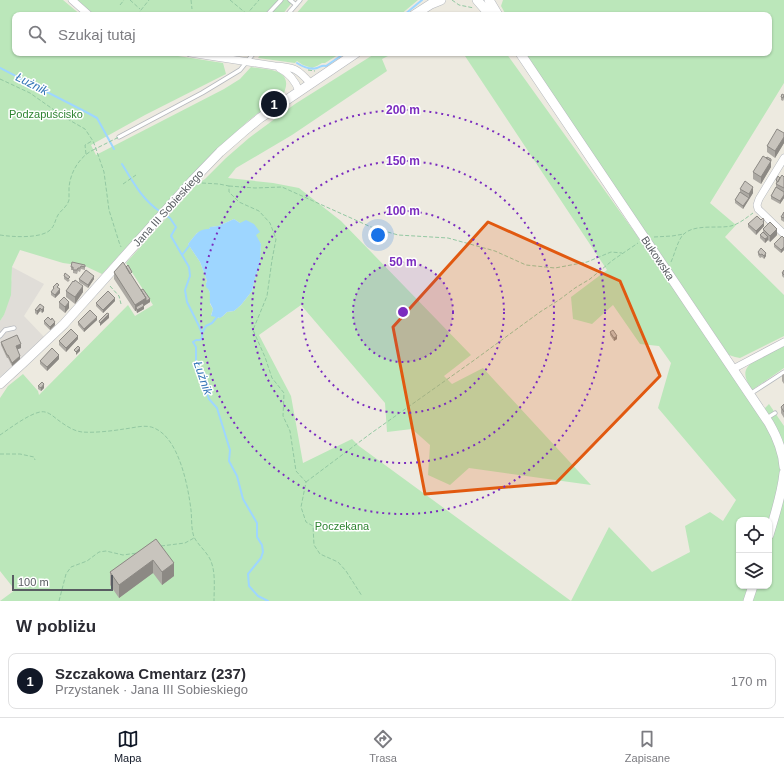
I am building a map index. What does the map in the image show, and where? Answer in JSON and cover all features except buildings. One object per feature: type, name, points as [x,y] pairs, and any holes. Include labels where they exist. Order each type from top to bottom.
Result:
[{"type":"street","points":[[72,0],[86,12]]},
{"type":"street","points":[[418,12],[433,2],[441,0]]},
{"type":"street","points":[[489,0],[496,12]]},
{"type":"street","points":[[477,4],[486,12]]},
{"type":"street","points":[[232,56],[247,61],[288,67],[297,70],[310,84]]},
{"type":"street","name":"Jana III Sobieskiego","points":[[0,384],[64,324],[207,165],[243,132],[265,115],[352,56]]},
{"type":"street","name":"Bukowska","points":[[522,56],[782,444],[784,468]]},
{"type":"street","points":[[275,66],[287,72],[300,90]]},
{"type":"street","points":[[784,158],[759,199],[757,205],[758,209],[784,234]]},
{"type":"street","points":[[733,369],[784,342]]},
{"type":"street","points":[[772,525],[780,500],[784,473]]},
{"type":"street","points":[[748,601],[752,589]]},
{"type":"lane","points":[[270,12],[280,0]]},
{"type":"lane","points":[[290,0],[296,5]]},
{"type":"lane","points":[[290,12],[300,0]]},
{"type":"lane","points":[[119,137],[202,93],[240,70],[251,56]]},
{"type":"lane","points":[[0,336],[5,330],[14,328]]},
{"type":"lane","points":[[749,394],[784,372]]},
{"type":"lane","points":[[766,419],[775,413]]},
{"type":"path","points":[[120,5],[124,0]]},
{"type":"path","points":[[130,0],[141,10],[149,0]]},
{"type":"path","points":[[191,0],[192,9]]},
{"type":"path","points":[[230,0],[244,12]]},
{"type":"path","points":[[249,12],[259,0]]},
{"type":"path","points":[[452,0],[459,5],[477,4]]},
{"type":"path","points":[[0,79],[30,93],[64,117],[85,129],[93,141],[99,156],[104,172],[109,210],[119,242],[127,255]]},
{"type":"path","points":[[0,235],[14,237],[42,235],[51,229],[57,216],[68,202],[70,181],[81,159],[86,154],[119,137]]},
{"type":"path","points":[[86,154],[85,145],[93,141]]},
{"type":"path","points":[[124,184],[136,175]]},
{"type":"path","points":[[196,183],[255,188],[282,187],[377,229],[398,235],[448,238],[495,251],[526,265],[555,268],[586,262],[611,252],[623,253]]},
{"type":"path","points":[[229,186],[230,192],[239,202],[259,211],[270,223],[276,239],[267,296],[253,330],[265,357],[272,378],[284,393],[283,416],[290,431],[296,471],[306,482]]},
{"type":"path","points":[[664,268],[671,262],[678,241],[684,234],[689,231],[702,228],[732,226],[758,209]]},
{"type":"path","points":[[362,596],[346,571],[338,562],[320,554],[314,545],[313,526],[306,522],[301,507],[306,482],[370,434],[540,312],[590,279],[623,253],[648,238],[684,234]]},
{"type":"path","points":[[104,280],[119,296],[122,304]]},
{"type":"path","points":[[0,435],[24,419],[39,412],[49,414],[66,426],[82,432],[148,426],[156,428],[172,445],[183,470],[188,491],[194,538],[206,552],[213,567],[214,601]]},
{"type":"path","points":[[0,454],[34,456],[35,460]]},
{"type":"path","points":[[160,547],[185,543],[194,538]]},
{"type":"path","points":[[59,601],[66,574],[71,567],[87,561],[99,552],[106,551],[123,555],[139,552]]},
{"type":"highlighted area","points":[[488,222],[620,281],[660,376],[556,483],[425,494],[393,327]]},
{"type":"shaded area","points":[[12,267],[44,284],[24,316],[44,337],[0,377],[0,321],[4,315],[12,278]]},
{"type":"green space","name":"Podzapuścisko","points":[[0,0],[63,0],[77,12],[12,12],[12,56],[178,56],[223,63],[226,74],[145,115],[91,145],[96,155],[224,89],[240,79],[251,67],[271,70],[282,75],[285,79],[286,85],[284,93],[248,121],[211,155],[102,274],[85,266],[63,263],[20,250],[12,267],[11,295],[4,315],[0,321]]},
{"type":"green space","points":[[76,0],[294,0],[284,12],[90,12]]},
{"type":"green space","points":[[308,0],[418,0],[404,12],[298,12]]},
{"type":"green space","points":[[503,0],[784,0],[784,83],[710,203],[736,225],[725,237],[784,295],[784,336],[740,358],[729,355],[527,56],[772,56],[772,12],[504,12],[501,6]]},
{"type":"green space","points":[[260,56],[336,56],[325,63],[312,68],[297,61],[295,63],[258,58]]},
{"type":"green space","name":"Poczekana","points":[[371,56],[388,56],[382,59],[387,71],[292,135],[236,168],[228,178],[273,183],[299,188],[341,221],[471,355],[444,376],[452,384],[483,368],[591,485],[469,468],[450,485],[428,475],[430,445],[412,429],[387,432],[385,403],[301,305],[259,335],[291,396],[303,463],[352,439],[359,446],[571,601],[0,601],[15,590],[0,571],[0,398],[8,386],[23,374],[38,391],[39,395],[128,305],[135,316],[153,305],[126,263],[197,184],[205,179],[249,138],[295,104]],"holes":[[[234,219],[261,244],[259,268],[252,291],[234,311],[227,312],[219,318],[211,315],[213,309],[210,304],[210,293],[206,283],[207,281],[200,262],[188,244],[197,233]]]},
{"type":"green space","points":[[465,56],[508,56],[669,280],[767,426],[775,445],[781,473],[770,517],[736,517],[736,589],[748,589],[745,601],[571,601],[609,527],[652,572],[690,552],[685,526],[710,512],[723,521],[736,500],[658,408],[671,363],[659,346],[640,344],[613,305],[592,324],[573,319],[571,297],[607,270]]},
{"type":"green space","points":[[784,346],[784,368],[752,390],[745,375],[749,365]]},
{"type":"green space","points":[[769,404],[784,426],[784,445],[764,409]]},
{"type":"green space","points":[[784,497],[784,601],[753,601],[756,589],[772,589],[772,538]]},
{"type":"water","points":[[234,219],[240,223],[246,220],[254,224],[260,232],[256,235],[261,244],[259,268],[252,291],[234,311],[227,312],[220,318],[211,316],[213,309],[210,303],[210,292],[206,287],[207,281],[200,262],[188,244],[199,231],[218,226]]},
{"type":"waterway","points":[[408,12],[422,0]]},
{"type":"waterway","points":[[297,63],[312,69],[326,66],[341,56]]},
{"type":"waterway","name":"Łużnik","points":[[0,68],[97,118],[114,149]]},
{"type":"waterway","name":"Łużnik","points":[[122,164],[144,197],[161,212]]},
{"type":"waterway","name":"Łużnik","points":[[165,215],[170,218],[176,227],[171,236],[189,267],[190,276],[185,290],[187,302],[202,333],[202,338],[193,342],[196,347],[196,364],[209,399],[217,408],[230,450],[229,461],[237,476],[243,499],[257,523],[257,537],[262,545],[263,552],[261,558],[248,574],[249,586],[258,596],[268,601]]},
{"type":"waterway","points":[[182,255],[189,246]]},
{"type":"waterway","points":[[202,333],[206,326],[212,323],[217,317]]},
{"type":"place","name":"Szczakowa Cmentarz (237)","points":[[274,104]]}]
